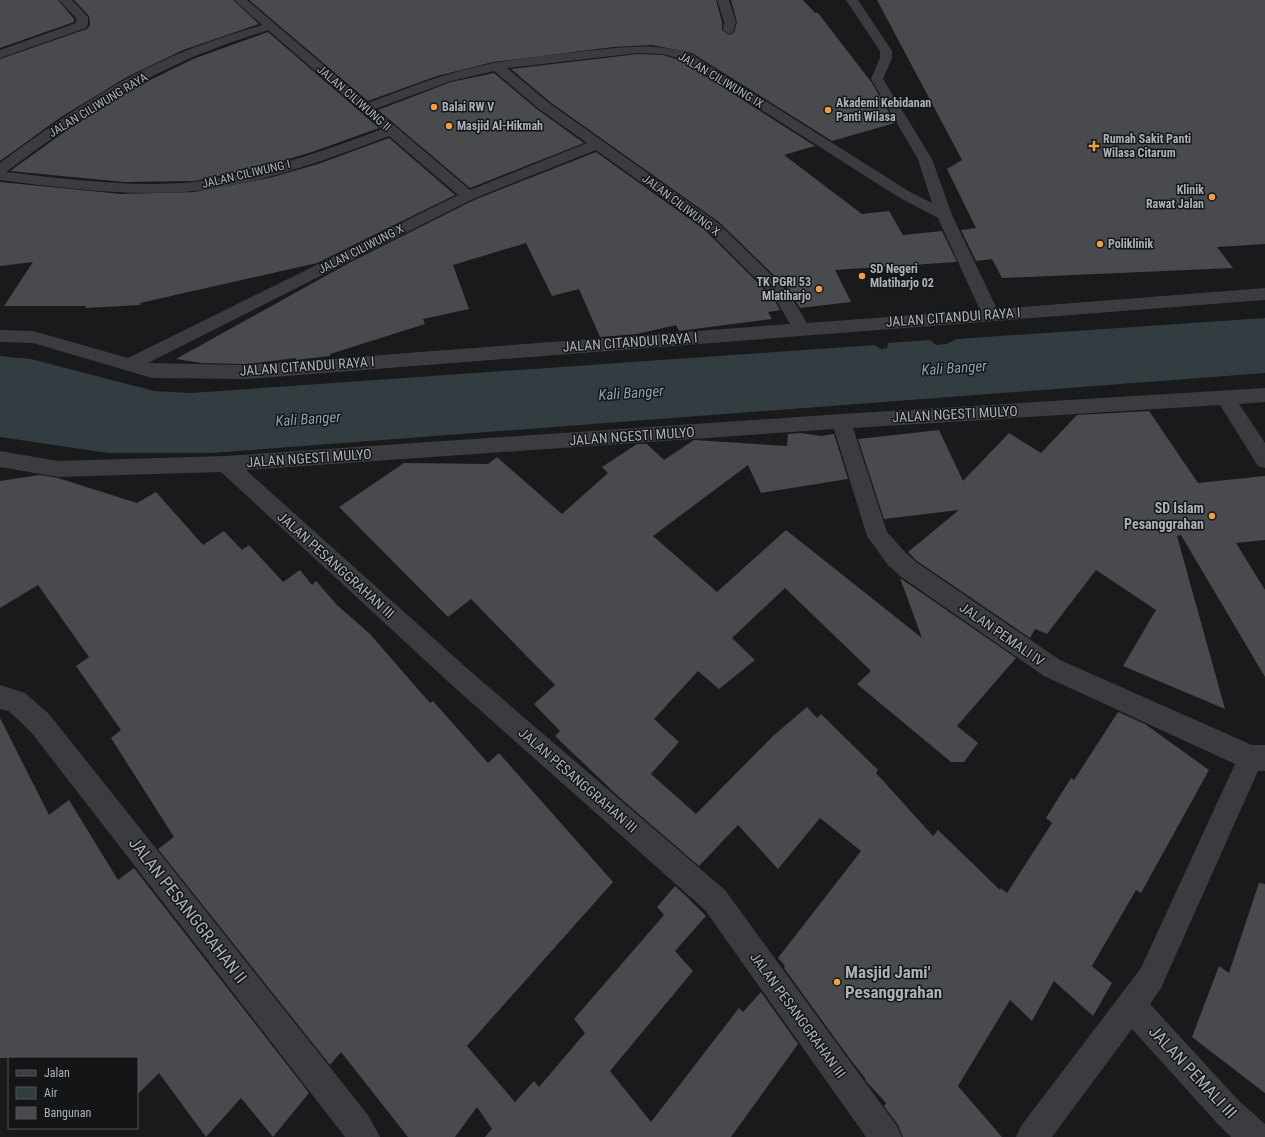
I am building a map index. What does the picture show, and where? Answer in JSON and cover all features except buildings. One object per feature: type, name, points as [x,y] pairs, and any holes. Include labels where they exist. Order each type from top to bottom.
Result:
[{"type":"street","points":[[0,54],[82,25],[82,17],[65,0]]},
{"type":"street","name":"JALAN CILIWUNG II","points":[[240,0],[468,196]]},
{"type":"street","points":[[723,0],[730,22],[729,30]]},
{"type":"street","points":[[852,0],[883,44],[886,58],[877,79],[925,159],[944,215],[991,314]]},
{"type":"street","name":"JALAN CILIWUNG RAYA","points":[[0,170],[39,141],[136,80],[203,48],[270,26]]},
{"type":"street","name":"JALAN CILIWUNG IX","points":[[366,108],[448,78],[496,66],[631,50],[662,50],[676,52],[687,57],[905,195],[944,215]]},
{"type":"street","name":"JALAN CILIWUNG X","points":[[496,66],[544,106],[712,226],[781,294],[802,329]]},
{"type":"street","name":"JALAN CILIWUNG I","points":[[0,176],[117,187],[166,188],[213,184],[333,153],[391,130]]},
{"type":"street","name":"JALAN CILIWUNG X","points":[[129,365],[468,196],[597,144]]},
{"type":"street","name":"JALAN CITANDUI RAYA I","points":[[0,336],[33,337],[152,371],[247,372],[1265,294]]},
{"type":"street","name":"JALAN NGESTI MULYO","points":[[0,458],[58,469],[226,464],[841,421],[1265,395]]},
{"type":"street","points":[[1226,398],[1265,460]]},
{"type":"street","name":"JALAN PEMALI IV","points":[[841,421],[878,536],[896,558],[908,568],[1052,668],[1258,758]]},
{"type":"street","name":"JALAN PESANGGRAHAN III","points":[[226,464],[462,679],[715,900],[886,1137]]},
{"type":"street","name":"JALAN PESANGGRAHAN II","points":[[0,697],[16,701],[40,723],[352,1119],[364,1137]]},
{"type":"street","points":[[1032,1137],[1151,978],[1258,758]]},
{"type":"street","name":"JALAN PEMALI III","points":[[1131,1005],[1228,1112],[1255,1137]]},
{"type":"water","name":"Kali Banger","points":[[1265,318],[1265,373],[212,453],[108,453],[0,437],[0,356],[31,359],[154,391],[191,393],[875,345],[881,349],[887,348],[888,343],[930,340],[936,345],[946,344],[957,339]]},
{"type":"place","name":"Balai RW V","points":[[434,107]]},
{"type":"place","name":"Akademi Kebidanan Panti Wilasa","points":[[828,110]]},
{"type":"place","name":"Masjid Al-Hikmah","points":[[449,126]]},
{"type":"place","name":"Rumah Sakit Panti Wilasa Citarum","points":[[1094,146]]},
{"type":"place","name":"Klinik Rawat Jalan","points":[[1212,197]]},
{"type":"place","name":"Poliklinik","points":[[1100,244]]},
{"type":"place","name":"SD Negeri Mlatiharjo 02","points":[[862,276]]},
{"type":"place","name":"TK PGRI 53 Mlatiharjo","points":[[819,289]]},
{"type":"place","name":"SD Islam Pesanggrahan","points":[[1212,516]]},
{"type":"place","name":"Masjid Jami' Pesanggrahan","points":[[837,982]]}]
